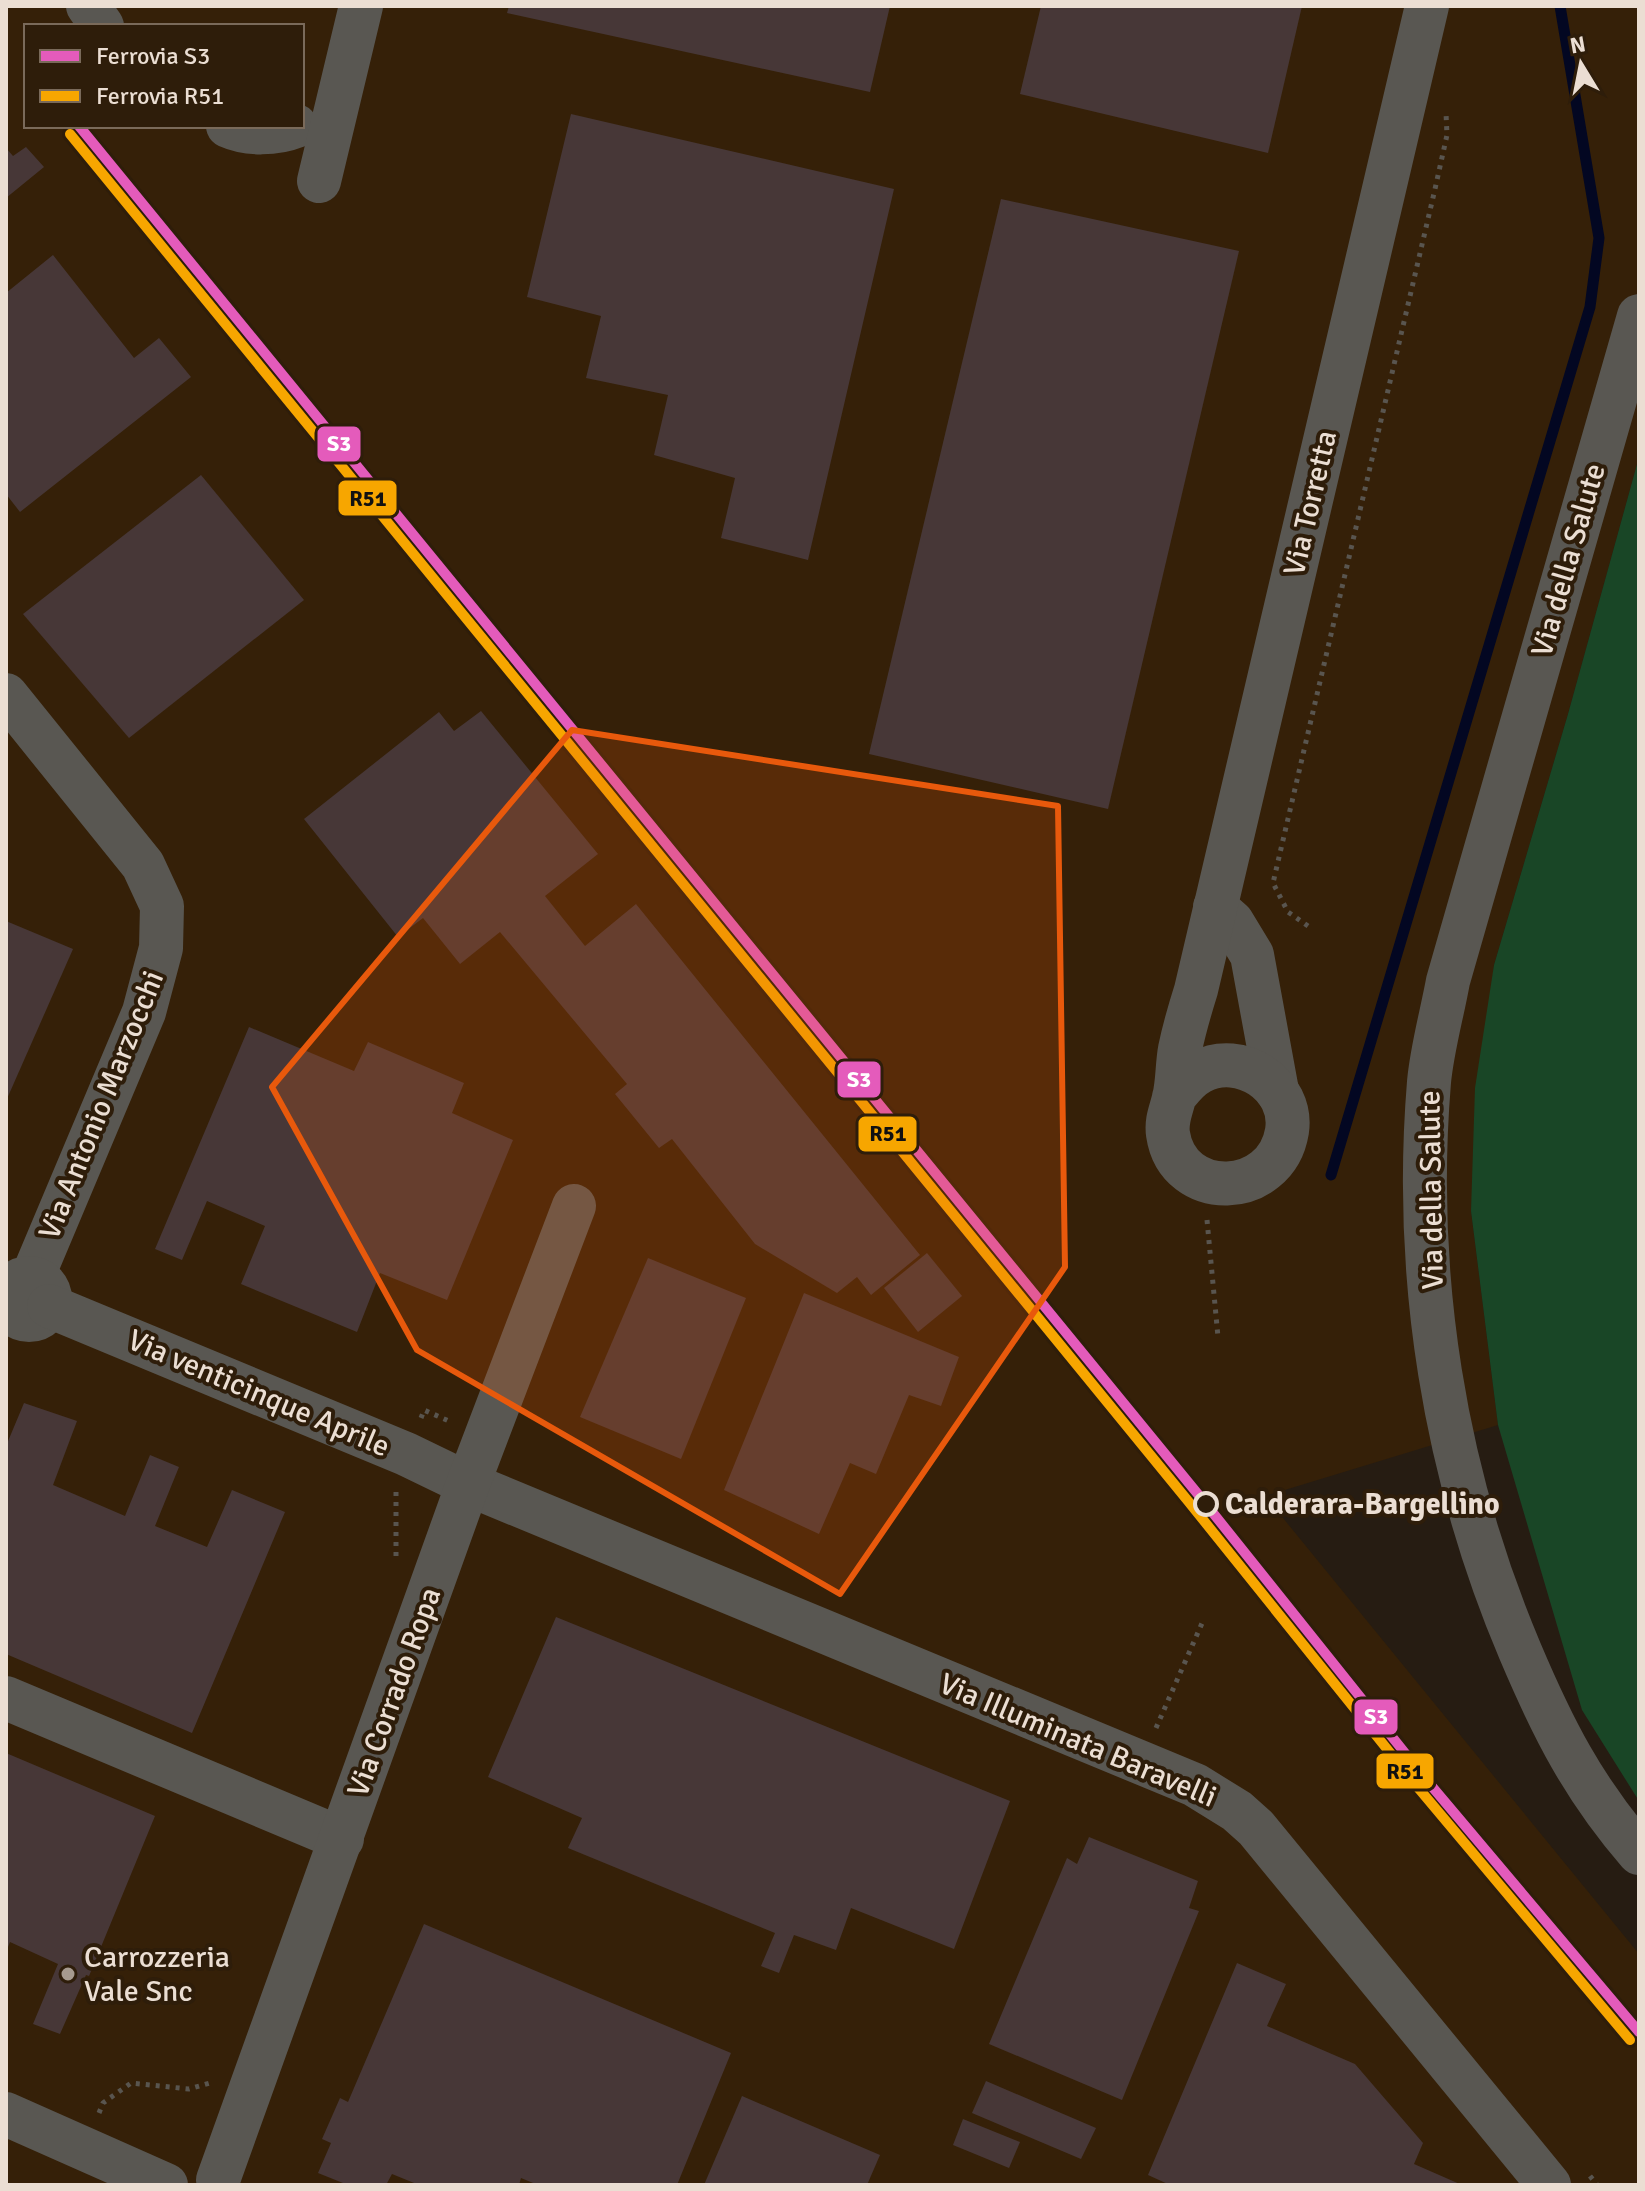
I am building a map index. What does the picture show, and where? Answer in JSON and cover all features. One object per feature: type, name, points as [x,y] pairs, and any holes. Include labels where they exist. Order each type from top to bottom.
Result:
[{"type":"street","points":[[88,6],[101,24]]},
{"type":"street","points":[[319,181],[311,120],[361,6]]},
{"type":"street","name":"Via Torretta","points":[[1203,1180],[1175,1154],[1168,1135],[1168,1116],[1174,1097],[1180,1048],[1427,6]]},
{"type":"street","points":[[232,128],[238,131],[280,132],[290,128]]},
{"type":"street","name":"Via della Salute","points":[[1639,316],[1448,981],[1430,1080],[1426,1155],[1427,1231],[1436,1355],[1464,1494],[1498,1599],[1542,1704],[1578,1773],[1639,1853]]},
{"type":"street","name":"Via Antonio Marzocchi","points":[[6,695],[143,865],[162,906],[161,948],[144,1012],[24,1291]]},
{"type":"street","points":[[1203,1180],[1221,1184],[1241,1183],[1259,1176],[1274,1163],[1288,1127],[1285,1108],[1277,1091],[1252,955],[1232,922],[1215,907]]},
{"type":"street","points":[[1193,1000],[1210,1038],[1235,1065]]},
{"type":"street","points":[[1174,1097],[1186,1082],[1201,1071],[1235,1065],[1251,1069],[1277,1091]]},
{"type":"street","name":"Via Corrado Ropa","points":[[213,2183],[342,1839],[468,1484],[574,1206]]},
{"type":"street","name":"Via venticinque Aprile","points":[[24,1291],[406,1454],[468,1484]]},
{"type":"street","name":"Via Illuminata Baravelli","points":[[468,1484],[1195,1785],[1217,1798],[1256,1828],[1549,2185]]},
{"type":"street","points":[[6,1698],[342,1839]]},
{"type":"street","points":[[6,2114],[166,2185]]},
{"type":"path","points":[[1308,926],[1288,912],[1273,883],[1276,864],[1435,189],[1447,135],[1446,107]]},
{"type":"path","points":[[1203,1180],[1218,1337]]},
{"type":"path","points":[[1155,1729],[1203,1621]]},
{"type":"highlighted area","points":[[572,730],[1058,806],[1065,1267],[840,1594],[417,1350],[272,1087]]},
{"type":"shaded area","points":[[6,6],[1639,6],[1639,457],[1494,965],[1471,1211],[1498,1425],[1265,1496],[1639,1954],[1639,2185],[6,2185]]},
{"type":"green space","points":[[1639,457],[1639,1801],[1582,1710],[1498,1425],[1471,1211],[1475,1088],[1494,965]]},
{"type":"building","points":[[509,6],[890,6],[870,92],[507,13]]},
{"type":"building","points":[[1041,6],[1302,6],[1268,153],[1020,94]]},
{"type":"building","points":[[571,114],[894,189],[808,560],[721,538],[735,478],[654,455],[668,395],[586,378],[601,316],[527,297]]},
{"type":"building","points":[[26,147],[44,167],[6,198],[6,148],[13,156]]},
{"type":"building","points":[[1001,199],[1239,251],[1108,809],[869,754]]},
{"type":"building","points":[[53,255],[134,358],[159,338],[191,377],[20,512],[6,494],[6,293]]},
{"type":"building","points":[[201,475],[304,600],[129,738],[23,614]]},
{"type":"building","points":[[481,711],[598,854],[545,896],[585,946],[636,904],[920,1255],[871,1295],[857,1277],[837,1293],[755,1244],[672,1139],[659,1148],[615,1094],[627,1084],[500,932],[460,964],[423,918],[398,937],[304,819],[439,712],[454,731]]},
{"type":"building","points":[[6,921],[73,949],[6,1101]]},
{"type":"building","points":[[249,1027],[354,1071],[368,1042],[464,1083],[452,1113],[513,1140],[447,1300],[380,1273],[357,1332],[241,1284],[265,1226],[207,1201],[182,1260],[155,1249]]},
{"type":"building","points":[[927,1253],[962,1296],[918,1332],[884,1288]]},
{"type":"building","points":[[648,1258],[746,1298],[681,1459],[580,1417]]},
{"type":"building","points":[[804,1293],[959,1357],[941,1406],[909,1395],[876,1474],[850,1463],[819,1534],[724,1490]]},
{"type":"building","points":[[24,1403],[77,1421],[53,1485],[125,1516],[150,1455],[179,1467],[155,1526],[207,1547],[232,1490],[285,1512],[192,1733],[6,1654],[6,1446]]},
{"type":"building","points":[[556,1617],[1010,1801],[954,1949],[851,1908],[836,1950],[794,1935],[779,1973],[761,1966],[775,1933],[568,1848],[582,1818],[488,1777]]},
{"type":"building","points":[[6,1753],[155,1816],[89,1976],[86,1975],[60,2034],[33,2024],[58,1964],[10,1942],[6,1952]]},
{"type":"building","points":[[1089,1837],[1198,1881],[1189,1908],[1199,1911],[1122,2100],[989,2044],[1067,1858],[1077,1864]]},
{"type":"building","points":[[424,1924],[731,2053],[677,2185],[538,2185],[521,2178],[519,2185],[419,2185],[392,2174],[386,2185],[348,2185],[318,2173],[331,2143],[322,2139],[340,2098],[348,2102]]},
{"type":"building","points":[[1237,1963],[1286,1984],[1267,2026],[1355,2064],[1423,2143],[1414,2164],[1462,2185],[1170,2185],[1148,2175]]},
{"type":"building","points":[[986,2081],[1096,2128],[1081,2159],[972,2113]]},
{"type":"building","points":[[742,2096],[880,2155],[867,2185],[704,2185]]},
{"type":"building","points":[[963,2119],[1020,2142],[1009,2168],[953,2145]]},
{"type":"waterway","points":[[1331,1175],[1590,307],[1599,238],[1560,6]]},
{"type":"rail line","name":"S3","points":[[81,128],[1197,1493],[1429,1783],[1639,2032]]},
{"type":"rail line","name":"R51","points":[[70,134],[1188,1501],[1420,1790],[1630,2040]]},
{"type":"place","name":"Calderara-Bargellino","points":[[1206,1504]]},
{"type":"place","name":"Carrozzeria Vale Snc","points":[[68,1974]]}]
